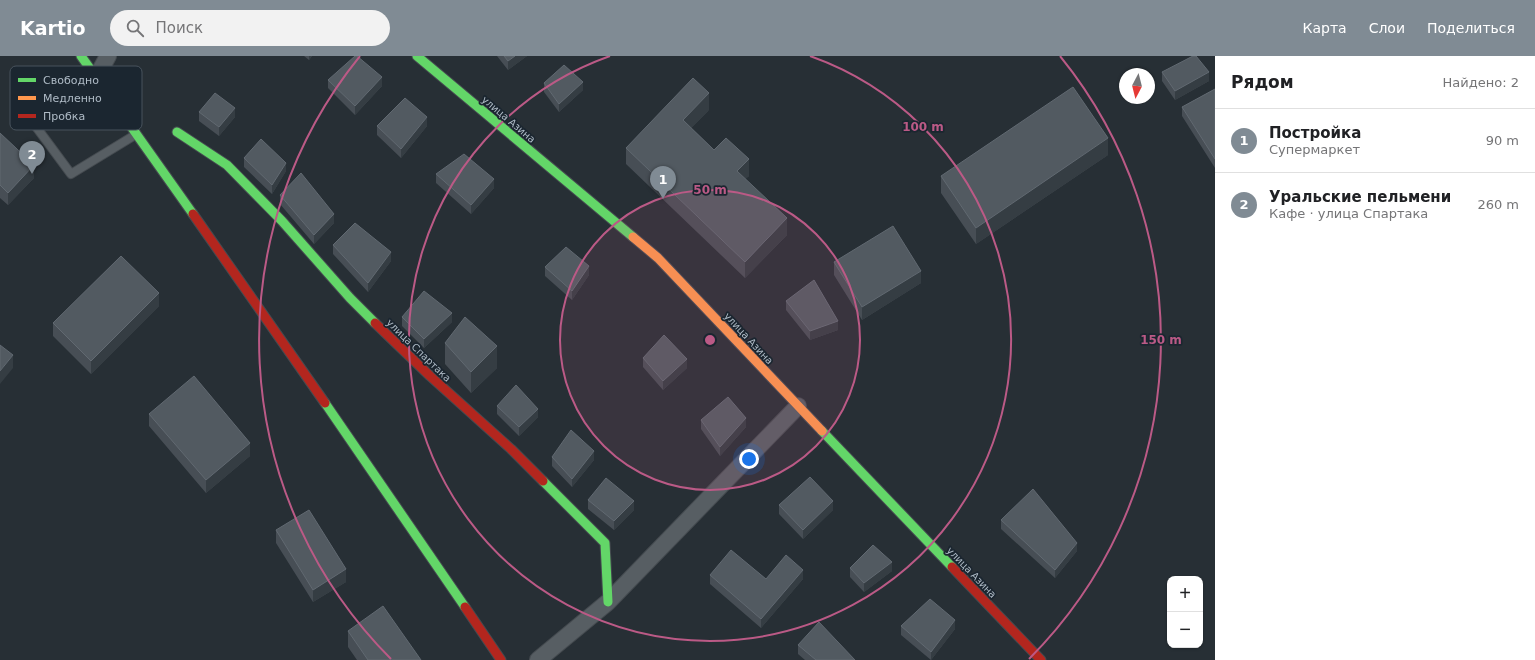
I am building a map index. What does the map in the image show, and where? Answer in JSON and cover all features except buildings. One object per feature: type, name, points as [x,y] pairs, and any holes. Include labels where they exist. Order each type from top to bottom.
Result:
[{"type":"street","points":[[81,56],[88,66]]},
{"type":"street","points":[[103,66],[108,56]]},
{"type":"street","name":"улица Азина","points":[[417,56],[658,258],[1041,660]]},
{"type":"street","points":[[133,130],[304,371],[501,660]]},
{"type":"street","name":"улица Спартака","points":[[177,132],[227,164],[282,221],[350,298],[430,376],[511,449],[605,543],[608,602]]},
{"type":"street","points":[[538,660],[608,602],[798,406]]},
{"type":"lane","points":[[38,130],[71,174],[136,134]]},
{"type":"traffic: fast","points":[[81,56],[88,66]]},
{"type":"traffic: fast","points":[[417,56],[633,237]]},
{"type":"traffic: fast","points":[[133,130],[193,214]]},
{"type":"traffic: fast","points":[[177,132],[227,165],[282,221],[350,298],[375,323]]},
{"type":"traffic: fast","points":[[325,403],[465,607]]},
{"type":"traffic: fast","points":[[822,431],[952,567]]},
{"type":"traffic: fast","points":[[543,481],[605,543],[608,602]]},
{"type":"traffic: slow","points":[[633,237],[658,258],[822,431]]},
{"type":"traffic: jam","points":[[193,214],[325,403]]},
{"type":"traffic: jam","points":[[375,323],[430,376],[511,449],[543,481]]},
{"type":"traffic: jam","points":[[952,567],[1041,660]]},
{"type":"traffic: jam","points":[[465,607],[501,660]]},
{"type":"place","name":"Уральские пельмени","points":[[32,174]]},
{"type":"place","name":"Постройка","points":[[663,199]]}]
